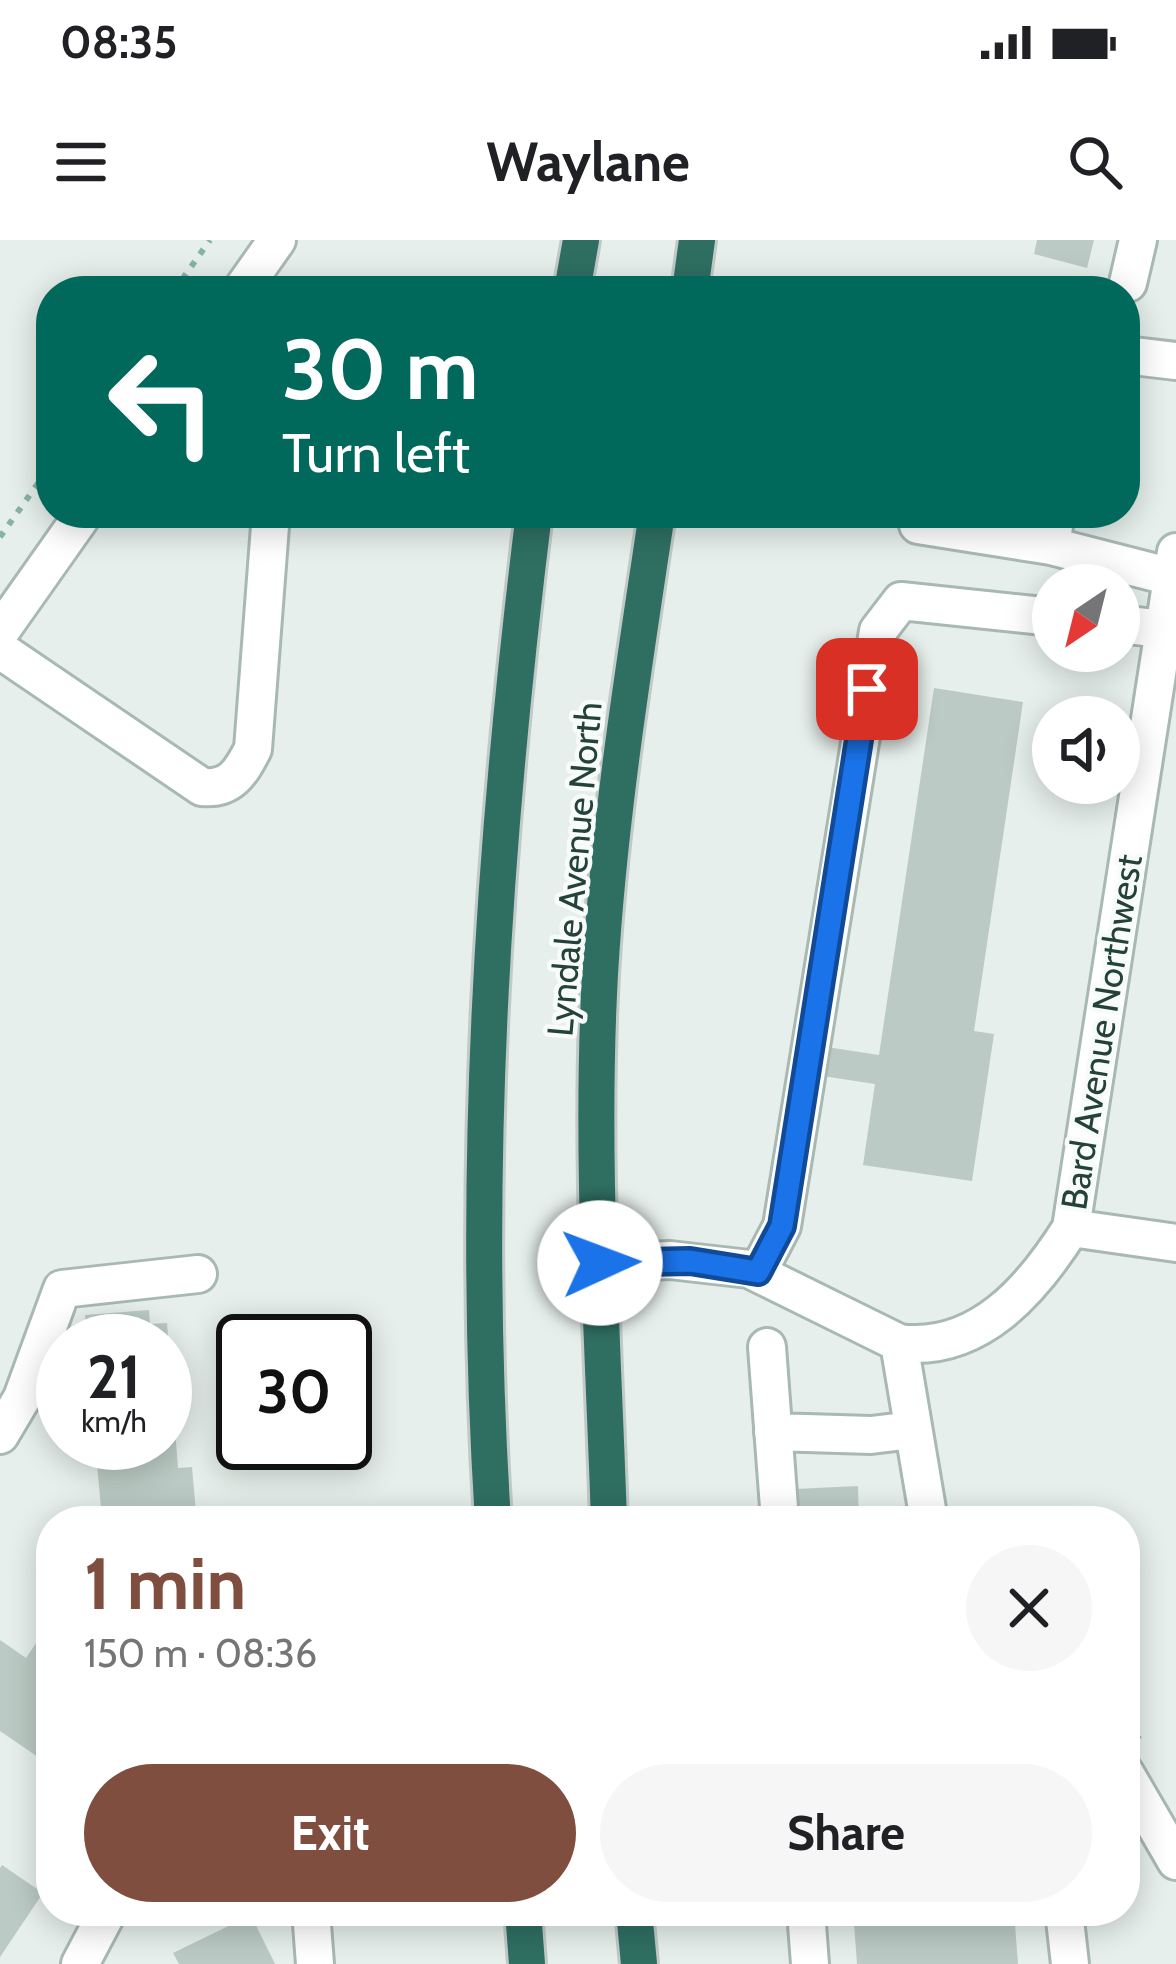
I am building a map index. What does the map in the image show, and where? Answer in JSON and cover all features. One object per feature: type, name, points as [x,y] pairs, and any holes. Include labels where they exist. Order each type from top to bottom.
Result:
[{"type":"highway","points":[[575,276],[581,240]]},
{"type":"highway","points":[[692,276],[697,240]]},
{"type":"highway","name":"Lyndale Avenue North","points":[[493,1506],[482,1349],[481,1158],[503,792],[532,528]]},
{"type":"highway","name":"Lyndale Avenue North","points":[[608,1506],[600,1263],[600,975],[626,727],[655,528]]},
{"type":"highway","points":[[524,1926],[526,1964]]},
{"type":"highway","points":[[635,1926],[639,1964]]},
{"type":"street","points":[[252,276],[277,240]]},
{"type":"street","points":[[1130,276],[1138,240]]},
{"type":"street","points":[[1140,357],[1176,362]]},
{"type":"street","points":[[0,632],[73,528]]},
{"type":"street","points":[[0,650],[202,787],[217,789],[238,777],[253,749],[270,528]]},
{"type":"street","points":[[999,528],[1053,530],[1174,564]]},
{"type":"street","name":"Bard Avenue Northwest","points":[[1071,1228],[1174,564]]},
{"type":"street","points":[[758,1272],[782,1226],[878,631],[901,602],[1032,615]]},
{"type":"street","points":[[1140,626],[1163,629]]},
{"type":"street","points":[[600,1263],[690,1261],[758,1272],[898,1343],[961,1340],[984,1325],[1038,1275],[1071,1228],[1176,1243]]},
{"type":"street","points":[[0,1435],[22,1398],[62,1289],[198,1274]]},
{"type":"street","points":[[898,1343],[926,1506]]},
{"type":"street","points":[[767,1347],[778,1506]]},
{"type":"street","points":[[773,1432],[871,1435],[911,1430]]},
{"type":"street","points":[[1140,1799],[1176,1861]]},
{"type":"street","points":[[80,1964],[100,1926]]},
{"type":"street","points":[[312,1926],[315,1964]]},
{"type":"street","points":[[807,1926],[810,1964]]},
{"type":"street","points":[[1066,1926],[1070,1964]]},
{"type":"path","points":[[185,276],[210,240]]},
{"type":"path","points":[[0,537],[36,486]]},
{"type":"building","points":[[1037,240],[1094,240],[1087,268],[1034,254]]},
{"type":"building","points":[[934,688],[1023,702],[974,1031],[994,1034],[972,1181],[863,1165],[875,1084],[816,1075],[820,1046],[879,1055]]},
{"type":"building","points":[[149,1310],[149,1314],[98,1314]]},
{"type":"building","points":[[192,1467],[195,1506],[101,1506],[97,1470]]},
{"type":"building","points":[[858,1486],[859,1506],[796,1506],[795,1489]]},
{"type":"building","points":[[0,1640],[26,1658],[36,1643],[36,1756],[0,1731]]},
{"type":"building","points":[[0,1868],[36,1888],[36,1903],[0,1957]]},
{"type":"building","points":[[228,1926],[256,1926],[275,1964],[179,1964],[173,1953]]},
{"type":"building","points":[[854,1926],[1015,1926],[1018,1964],[857,1964]]},
{"type":"route","points":[[600,1263],[690,1261],[758,1272],[782,1226],[867,689]]}]
